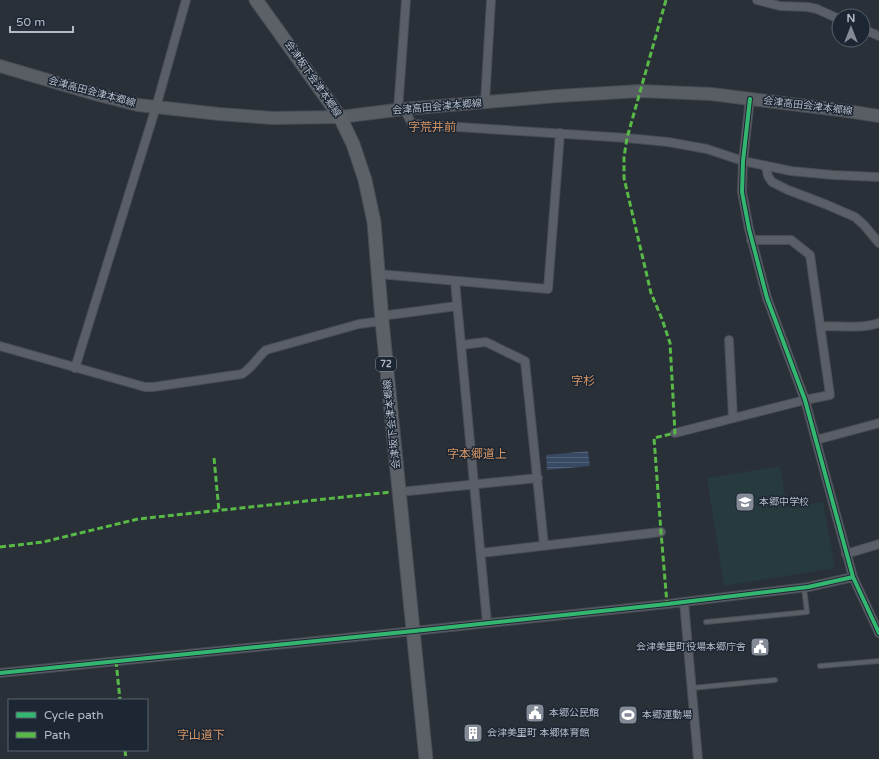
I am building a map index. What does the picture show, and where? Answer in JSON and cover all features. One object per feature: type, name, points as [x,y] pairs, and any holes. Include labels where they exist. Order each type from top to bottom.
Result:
[{"type":"main road","name":"会津坂下会津本郷線","points":[[256,0],[340,117],[353,144],[365,180],[374,222],[382,319],[426,759]]},
{"type":"main road","name":"会津高田会津本郷線","points":[[0,66],[118,101],[138,105],[219,114],[264,117],[340,117],[485,102],[592,93],[640,91],[711,94],[879,116]]},
{"type":"street","points":[[75,368],[156,106],[186,0]]},
{"type":"street","points":[[406,0],[401,110],[412,124],[560,133],[668,142],[707,150],[766,167],[814,174],[879,177]]},
{"type":"street","points":[[485,102],[491,0]]},
{"type":"street","points":[[757,0],[780,6],[808,7],[831,15]]},
{"type":"street","points":[[750,99],[743,161],[742,192],[751,240],[767,298],[805,400],[853,578],[879,633]]},
{"type":"street","points":[[378,274],[548,289],[560,133]]},
{"type":"street","points":[[766,167],[768,176],[772,182],[855,217],[879,243]]},
{"type":"street","points":[[675,433],[830,395],[810,255],[791,240],[751,240]]},
{"type":"street","points":[[455,281],[488,623]]},
{"type":"street","points":[[0,346],[145,387],[242,374],[248,371],[259,356],[266,350],[359,324],[457,306]]},
{"type":"street","points":[[820,326],[858,326],[879,323]]},
{"type":"street","points":[[729,340],[733,418]]},
{"type":"street","points":[[461,345],[486,342],[526,361],[544,545]]},
{"type":"street","points":[[816,440],[879,423]]},
{"type":"street","points":[[399,492],[538,478]]},
{"type":"street","points":[[481,552],[660,532]]},
{"type":"street","points":[[846,554],[879,544]]},
{"type":"street","points":[[0,672],[414,631],[684,602],[804,588],[853,578]]},
{"type":"street","points":[[684,602],[698,759]]},
{"type":"lane","points":[[706,622],[807,612],[804,588]]},
{"type":"lane","points":[[820,666],[879,661]]},
{"type":"lane","points":[[691,688],[775,680]]},
{"type":"green space","points":[[780,466],[787,508],[823,502],[835,568],[724,586],[707,478]]},
{"type":"water","points":[[588,451],[590,466],[547,470],[546,455]]},
{"type":"marked path","points":[[666,0],[627,138],[624,157],[624,178],[651,293],[670,343],[675,433],[654,438],[667,604]]},
{"type":"marked path","points":[[214,458],[219,511]]},
{"type":"marked path","points":[[0,547],[43,542],[138,519],[391,492]]},
{"type":"marked path","points":[[116,661],[120,699]]},
{"type":"marked path","points":[[125,751],[126,759]]},
{"type":"cycle path","points":[[750,99],[743,161],[742,192],[749,229],[767,298],[805,400],[853,577],[879,633]]},
{"type":"cycle path","points":[[0,673],[667,604],[808,587],[853,577]]},
{"type":"place","name":"本郷中学校","points":[[745,502]]},
{"type":"place","name":"会津美里町役場本郷庁舎","points":[[760,647]]},
{"type":"place","name":"本郷公民館","points":[[535,713]]},
{"type":"place","name":"本郷運動場","points":[[628,715]]},
{"type":"place","name":"会津美里町 本郷体育館","points":[[473,733]]},
{"type":"district","name":"字荒井前","points":[[432,127]]},
{"type":"district","name":"字杉","points":[[583,381]]},
{"type":"district","name":"字本郷道上","points":[[477,454]]},
{"type":"district","name":"字山道下","points":[[201,735]]}]
